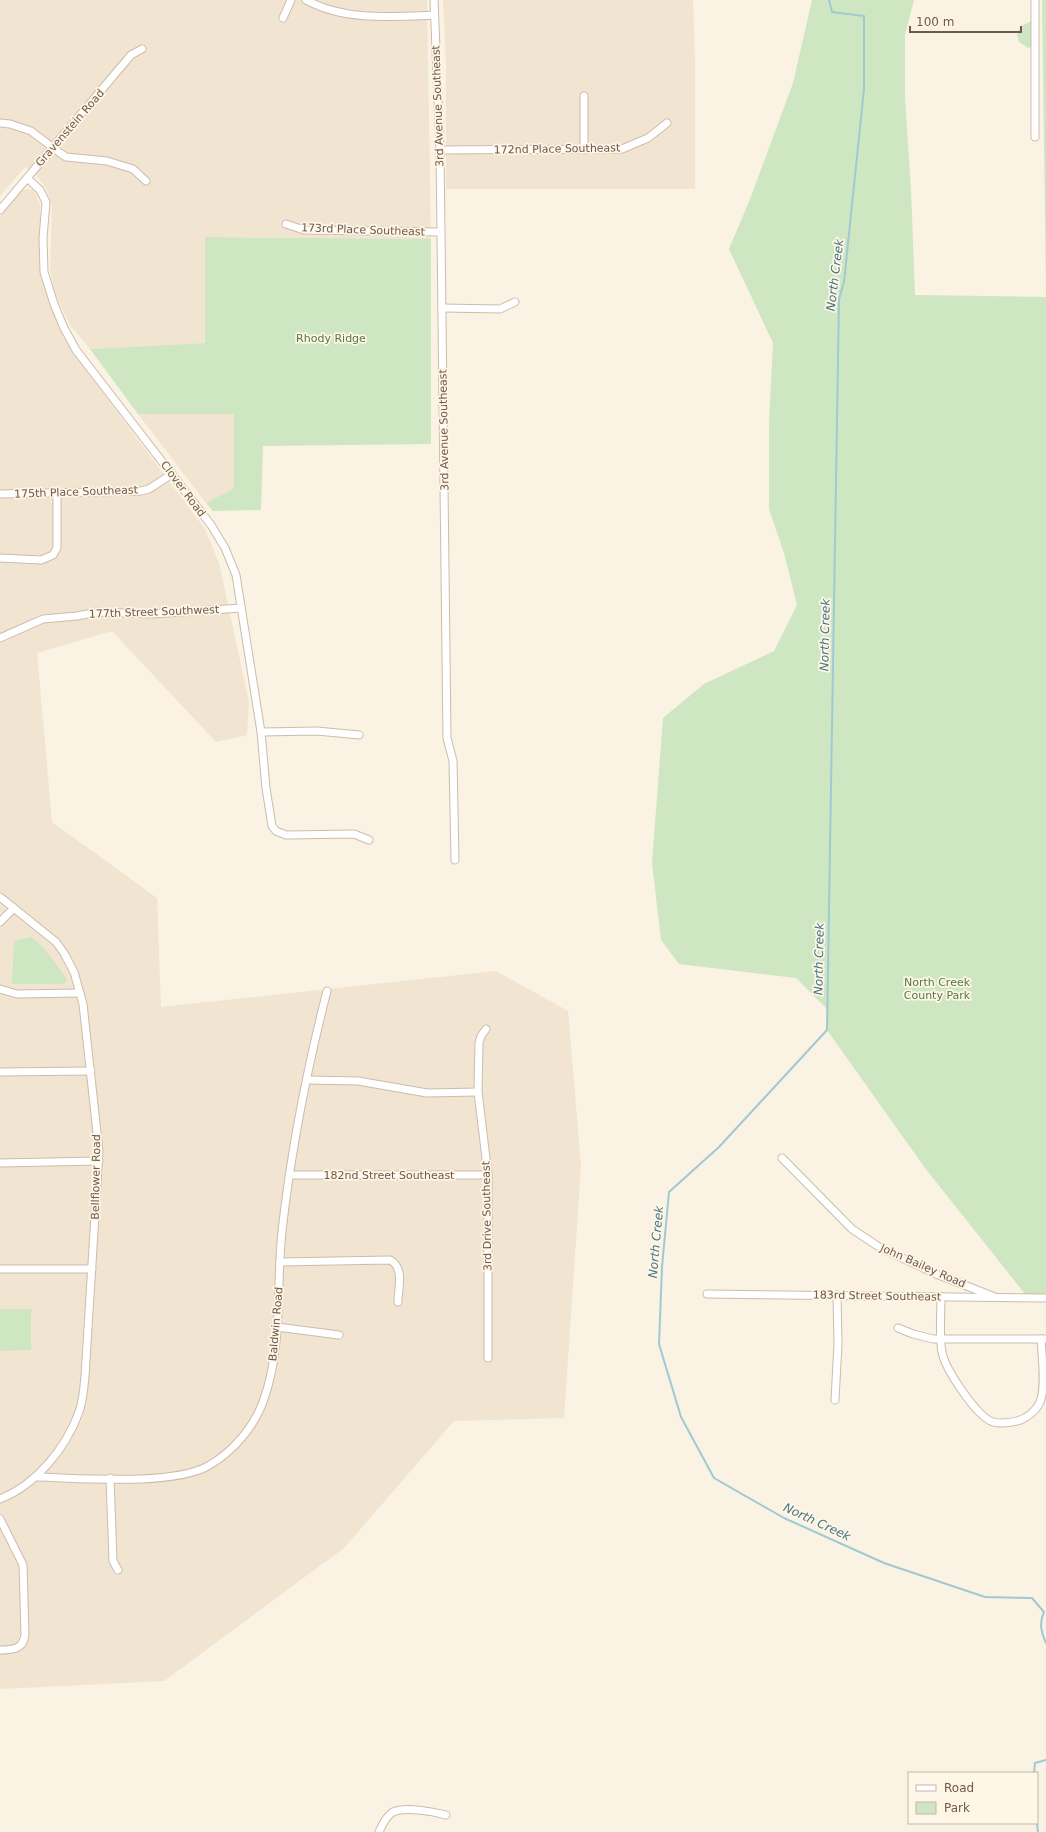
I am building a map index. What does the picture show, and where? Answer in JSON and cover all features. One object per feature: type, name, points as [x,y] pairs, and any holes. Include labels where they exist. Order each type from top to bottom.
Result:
[{"type":"street","points":[[283,18],[291,0]]},
{"type":"street","points":[[306,0],[318,6],[354,15],[394,17],[434,14]]},
{"type":"street","name":"3rd Avenue Southeast","points":[[434,0],[440,150],[447,738],[453,761],[455,860]]},
{"type":"street","points":[[1035,0],[1035,137]]},
{"type":"street","name":"Gravenstein Road","points":[[0,210],[132,55],[142,49]]},
{"type":"street","points":[[584,96],[584,150]]},
{"type":"street","points":[[0,123],[10,124],[31,131],[66,156],[98,159],[133,169],[146,181]]},
{"type":"street","name":"172nd Place Southeast","points":[[440,150],[622,149],[648,138],[666,123]]},
{"type":"street","name":"Clover Road","points":[[27,178],[40,190],[46,202],[43,238],[44,272],[54,304],[64,328],[76,350],[211,525],[225,548],[236,575],[261,732],[270,821],[276,831],[286,835],[354,834],[369,840]]},
{"type":"street","name":"173rd Place Southeast","points":[[286,224],[304,230],[440,232]]},
{"type":"street","points":[[442,308],[500,309],[515,302]]},
{"type":"street","name":"175th Place Southeast","points":[[0,494],[140,491],[149,489],[172,474]]},
{"type":"street","points":[[0,558],[41,560],[53,555],[57,548],[57,493]]},
{"type":"street","name":"177th Street Southwest","points":[[0,638],[43,619],[77,616],[97,612],[152,614],[241,608]]},
{"type":"street","points":[[261,732],[317,731],[359,735]]},
{"type":"street","name":"Bellflower Road","points":[[0,897],[56,942],[71,964],[84,1012],[99,1140],[99,1161],[85,1376],[80,1405],[76,1419],[63,1441],[37,1477],[25,1486],[0,1499]]},
{"type":"street","points":[[0,922],[14,908]]},
{"type":"street","points":[[0,989],[17,994],[80,993]]},
{"type":"street","name":"Baldwin Road","points":[[37,1477],[160,1477],[184,1474],[208,1466],[226,1452],[248,1430],[259,1411],[270,1379],[277,1327],[282,1231],[290,1175],[314,1040],[327,991]]},
{"type":"street","name":"3rd Drive Southeast","points":[[486,1029],[481,1036],[479,1043],[478,1092],[488,1176],[488,1358]]},
{"type":"street","points":[[0,1072],[91,1071]]},
{"type":"street","points":[[307,1080],[358,1081],[427,1093],[478,1092]]},
{"type":"street","name":"John Bailey Road","points":[[782,1158],[852,1229],[879,1247],[936,1274],[999,1298]]},
{"type":"street","points":[[0,1163],[99,1161]]},
{"type":"street","name":"182nd Street Southeast","points":[[290,1175],[488,1176]]},
{"type":"street","points":[[280,1262],[390,1260],[396,1263],[399,1269],[398,1302]]},
{"type":"street","points":[[0,1269],[92,1269]]},
{"type":"street","name":"183rd Street Southeast","points":[[707,1294],[1046,1298]]},
{"type":"street","points":[[835,1400],[838,1344],[837,1295]]},
{"type":"street","points":[[898,1328],[913,1334],[933,1338],[942,1338],[1043,1339],[1043,1403],[1033,1412],[1022,1420],[1008,1424],[992,1422],[980,1415],[947,1365],[942,1352],[942,1338],[941,1297]]},
{"type":"street","points":[[277,1327],[339,1335]]},
{"type":"street","points":[[110,1478],[113,1561],[118,1570]]},
{"type":"street","points":[[0,1519],[23,1565],[25,1634],[25,1641],[18,1648],[13,1650],[0,1650]]},
{"type":"street","points":[[378,1832],[383,1822],[394,1812],[406,1810],[446,1815]]},
{"type":"shaded area","points":[[0,0],[427,0],[431,239],[206,237],[205,343],[90,349],[70,325],[55,294],[50,270],[52,205],[46,188],[37,176],[25,167],[0,196]]},
{"type":"shaded area","points":[[443,0],[693,0],[695,64],[695,189],[446,189],[446,64]]},
{"type":"shaded area","points":[[20,190],[34,190],[40,204],[41,268],[52,310],[64,338],[72,352],[205,529],[219,563],[249,702],[247,735],[216,742],[112,631],[37,653],[52,822],[157,898],[161,1007],[496,971],[568,1011],[581,1166],[564,1418],[454,1421],[344,1548],[164,1681],[0,1689],[0,216]]},
{"type":"shaded area","points":[[138,414],[234,414],[234,488],[206,503]]},
{"type":"green space","name":"North Creek County Park","points":[[812,0],[914,0],[905,35],[905,98],[911,189],[915,295],[1046,297],[1046,1299],[1029,1299],[925,1168],[827,1030],[827,1009],[796,978],[679,964],[661,940],[652,863],[663,718],[704,684],[774,651],[797,605],[784,553],[769,509],[769,423],[773,343],[729,249],[750,199],[793,83]]},
{"type":"green space","points":[[1042,0],[1046,0],[1046,291]]},
{"type":"green space","points":[[1032,21],[1032,47],[1028,48],[1019,42],[1017,35],[1021,26]]},
{"type":"green space","name":"Rhody Ridge","points":[[205,237],[431,239],[431,444],[263,446],[261,510],[213,511],[206,503],[234,488],[234,414],[138,414],[90,349],[205,343]]},
{"type":"green space","points":[[31,937],[44,948],[67,979],[64,984],[12,984],[14,941]]},
{"type":"green space","points":[[0,1309],[33,1309],[31,1314],[31,1350],[0,1351]]},
{"type":"waterway","name":"North Creek","points":[[829,0],[832,12],[864,16],[864,89],[844,282],[839,299],[827,1030],[719,1147],[669,1192],[662,1267],[659,1344],[681,1417],[714,1478],[784,1518],[884,1563],[985,1597],[1032,1598],[1044,1612],[1041,1628],[1046,1643]]},
{"type":"waterway","name":"North Creek","points":[[1034,1772],[1035,1763],[1046,1760]]},
{"type":"waterway","name":"North Creek","points":[[1037,1824],[1038,1832]]}]
